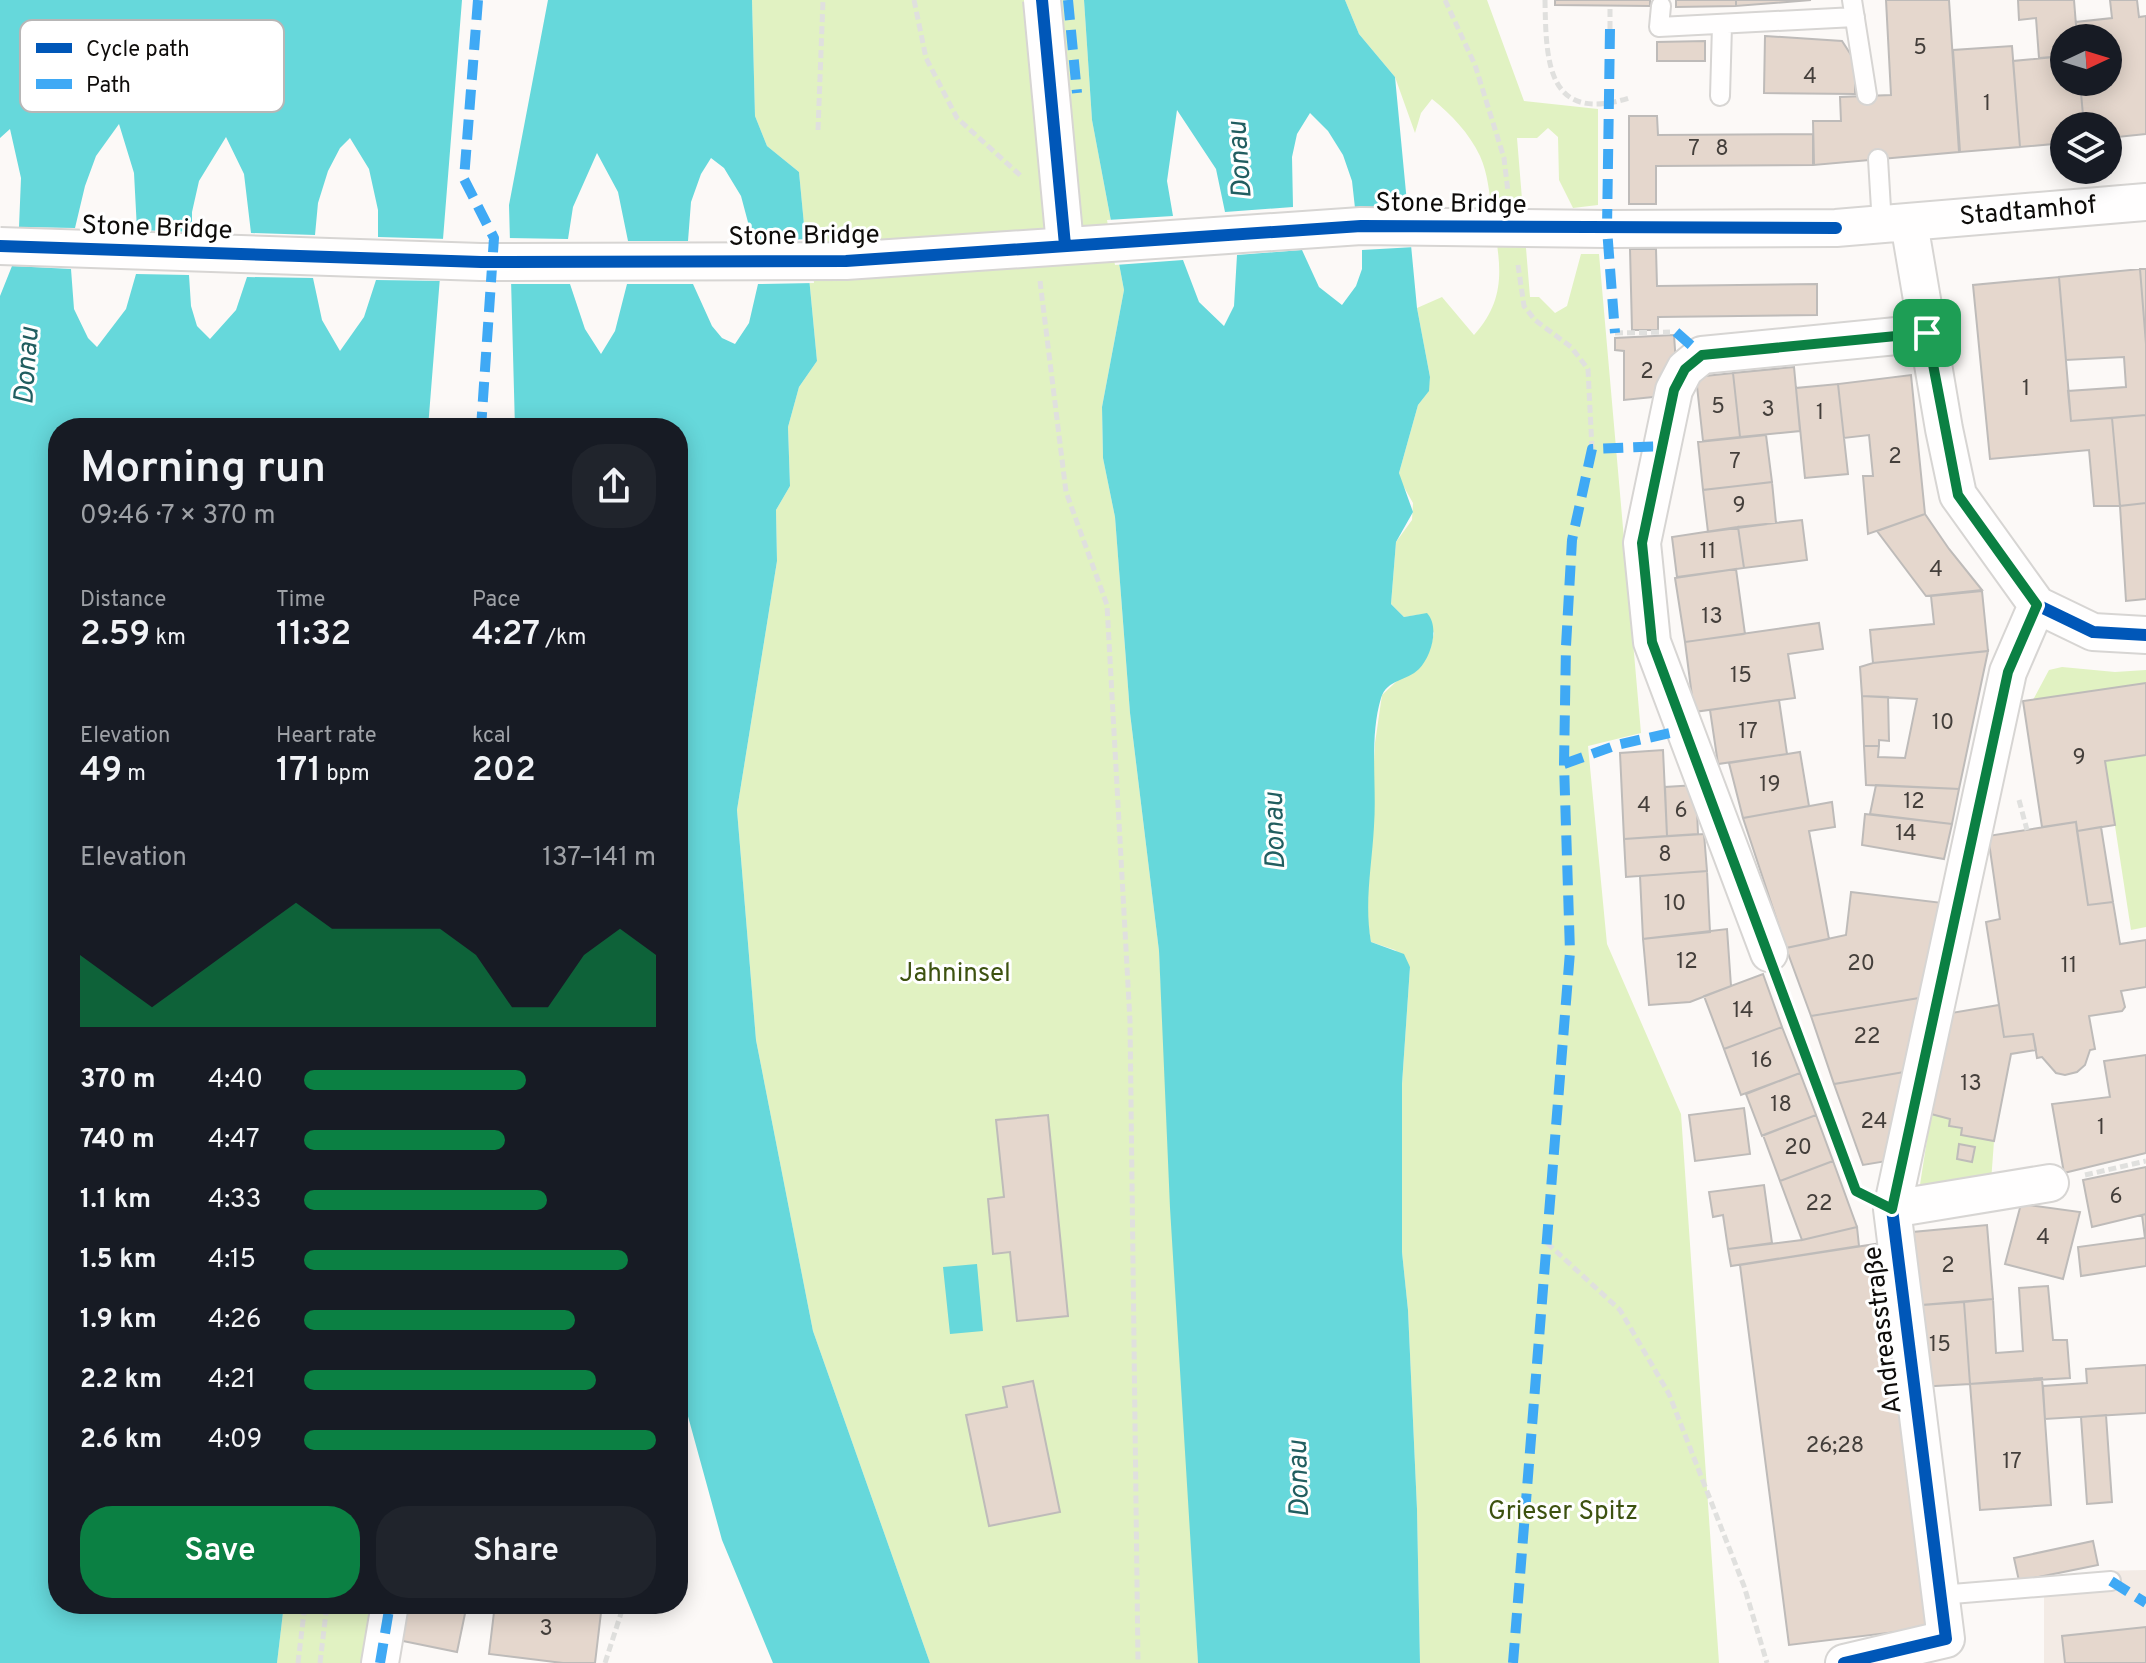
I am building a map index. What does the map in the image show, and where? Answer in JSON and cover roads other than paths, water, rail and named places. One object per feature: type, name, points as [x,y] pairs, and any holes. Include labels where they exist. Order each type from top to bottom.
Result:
[{"type":"street","points":[[1042,0],[1065,245]]},
{"type":"street","name":"Stadtamhof","points":[[1836,228],[2146,202]]},
{"type":"street","points":[[1896,224],[1927,333],[1958,495],[2037,605],[2093,632],[2146,635]]},
{"type":"street","name":"Stone Bridge","points":[[0,246],[481,262],[846,261],[1361,226],[1836,228]]},
{"type":"street","points":[[1769,953],[1652,642],[1642,543],[1674,390],[1685,369],[1702,355],[1927,333]]},
{"type":"street","name":"Andreasstraße","points":[[1844,1663],[1946,1639],[1892,1209],[2008,672],[2037,605]]},
{"type":"street","points":[[1892,1209],[2050,1183]]},
{"type":"street","points":[[380,1663],[388,1614]]},
{"type":"lane","points":[[1661,6],[1659,27],[1722,26],[1854,8],[1867,95]]},
{"type":"lane","points":[[1720,96],[1722,26]]},
{"type":"lane","points":[[1878,159],[1896,224]]},
{"type":"lane","points":[[1940,1595],[2111,1581]]},
{"type":"water","name":"Donau","points":[[0,0],[462,0],[429,418],[48,418],[48,1614],[283,1614],[277,1663],[0,1663]]},
{"type":"water","points":[[548,0],[752,0],[755,116],[767,146],[799,172],[817,361],[799,387],[788,427],[790,486],[776,510],[777,561],[737,810],[756,1040],[813,1331],[930,1663],[773,1663],[722,1540],[688,1416],[688,418],[515,418],[509,205]]},
{"type":"water","name":"Donau","points":[[1084,0],[1345,0],[1359,34],[1395,77],[1417,308],[1430,377],[1429,391],[1418,405],[1399,473],[1413,512],[1396,542],[1391,604],[1404,617],[1427,613],[1433,634],[1423,664],[1414,673],[1388,687],[1377,713],[1368,913],[1371,942],[1404,954],[1410,967],[1402,1084],[1402,1252],[1408,1310],[1417,1509],[1420,1663],[1198,1663],[1170,1208],[1159,951],[1130,713],[1115,517],[1103,458],[1102,407],[1124,290],[1092,120]]},
{"type":"water","points":[[977,1264],[983,1331],[950,1334],[943,1267]]},
{"type":"park label","name":"Jahninsel","points":[[955,974]]},
{"type":"park label","name":"Grieser Spitz","points":[[1563,1512]]}]
